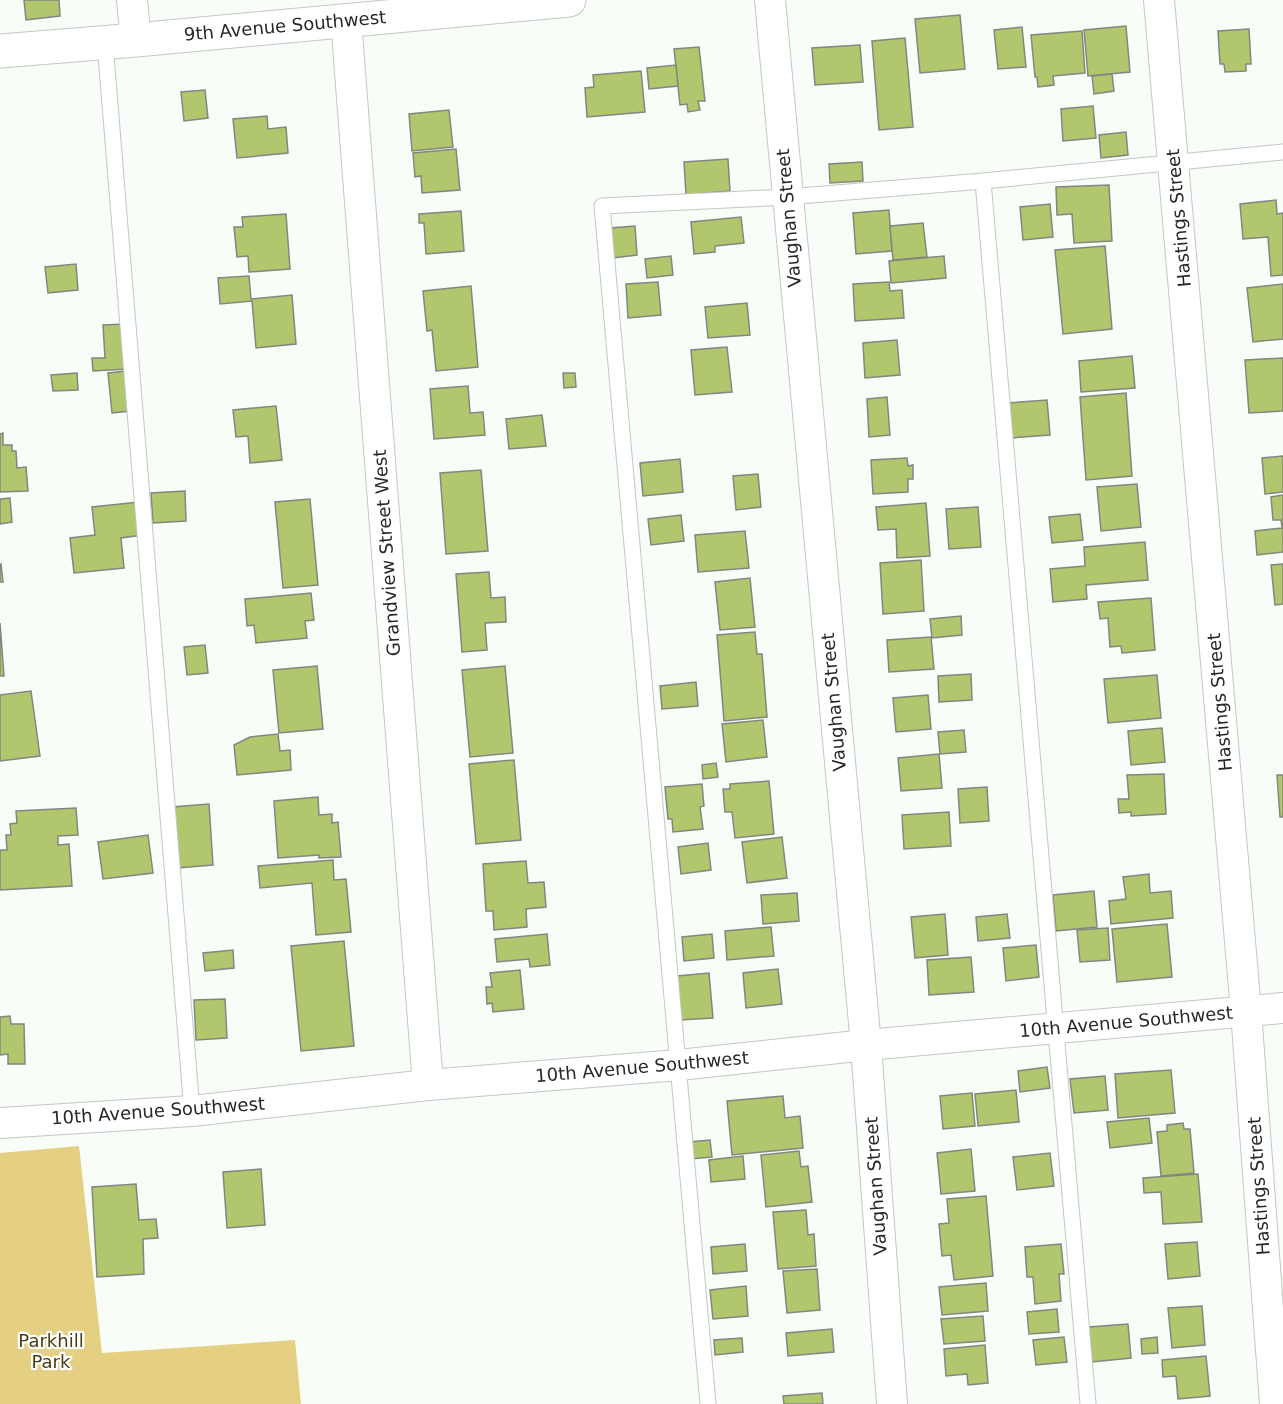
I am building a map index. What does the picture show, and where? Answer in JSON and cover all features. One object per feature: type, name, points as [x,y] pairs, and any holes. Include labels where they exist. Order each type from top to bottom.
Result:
[{"type":"main road","name":"9th Avenue Southwest","points":[[0,51],[121,42],[345,15],[570,0]]},
{"type":"street","points":[[121,42],[132,0]]},
{"type":"street","name":"Vaughan Street","points":[[770,0],[866,1045],[892,1404]]},
{"type":"street","name":"Hastings Street","points":[[1159,0],[1246,1011],[1275,1404]]},
{"type":"street","name":"Grandview Street West","points":[[345,15],[428,1085]]},
{"type":"street","name":"10th Avenue Southwest","points":[[0,1123],[192,1111],[428,1085],[679,1065],[866,1045],[1283,1008]]},
{"type":"lane","points":[[121,42],[192,1111]]},
{"type":"lane","points":[[708,1404],[602,206],[787,197],[983,182],[1283,152]]},
{"type":"lane","points":[[983,182],[1088,1404]]},
{"type":"green space","name":"Parkhill Park","points":[[79,1146],[102,1353],[295,1340],[301,1404],[0,1404],[0,1153]]},
{"type":"building","points":[[24,0],[59,0],[60,16],[26,20]]},
{"type":"building","points":[[960,15],[965,69],[920,73],[915,19]]},
{"type":"building","points":[[1126,26],[1130,72],[1088,76],[1084,30]]},
{"type":"building","points":[[1022,27],[1026,67],[998,69],[994,30]]},
{"type":"building","points":[[1249,29],[1251,64],[1246,64],[1246,71],[1225,72],[1224,64],[1220,64],[1218,31]]},
{"type":"building","points":[[1082,31],[1085,73],[1053,76],[1054,85],[1038,87],[1031,35]]},
{"type":"building","points":[[905,38],[913,127],[879,130],[872,41]]},
{"type":"building","points":[[860,45],[863,82],[815,85],[812,48]]},
{"type":"building","points":[[699,47],[705,101],[698,101],[700,110],[688,112],[687,104],[680,105],[674,49]]},
{"type":"building","points":[[676,65],[678,86],[649,89],[647,68]]},
{"type":"building","points":[[641,71],[645,112],[587,117],[585,88],[594,87],[593,75]]},
{"type":"building","points":[[1112,74],[1114,91],[1094,94],[1092,76]]},
{"type":"building","points":[[205,90],[208,118],[184,121],[181,92]]},
{"type":"building","points":[[1093,106],[1096,138],[1063,141],[1061,109]]},
{"type":"building","points":[[449,110],[453,147],[412,151],[409,114]]},
{"type":"building","points":[[267,116],[268,129],[286,127],[288,153],[237,158],[233,119]]},
{"type":"building","points":[[1126,132],[1128,155],[1101,158],[1099,135]]},
{"type":"building","points":[[456,149],[460,190],[422,193],[421,176],[415,177],[413,153]]},
{"type":"building","points":[[728,159],[730,191],[686,195],[684,162]]},
{"type":"building","points":[[862,162],[863,181],[830,183],[829,164]]},
{"type":"building","points":[[1109,185],[1112,241],[1074,243],[1072,214],[1057,215],[1056,187]]},
{"type":"building","points":[[1276,200],[1277,214],[1283,213],[1283,275],[1271,276],[1268,237],[1243,239],[1240,204]]},
{"type":"building","points":[[1050,204],[1053,237],[1023,240],[1020,207]]},
{"type":"building","points":[[889,210],[892,251],[856,254],[853,213]]},
{"type":"building","points":[[461,211],[464,251],[426,254],[424,223],[419,223],[419,214]]},
{"type":"building","points":[[286,214],[290,269],[249,272],[248,256],[237,257],[234,227],[243,227],[242,217]]},
{"type":"building","points":[[741,217],[744,243],[715,246],[715,252],[694,254],[691,222]]},
{"type":"building","points":[[923,223],[927,257],[893,260],[890,226]]},
{"type":"building","points":[[635,226],[637,255],[613,258],[610,228]]},
{"type":"building","points":[[1105,246],[1112,329],[1063,334],[1055,250]]},
{"type":"building","points":[[671,256],[673,275],[647,278],[645,259]]},
{"type":"building","points":[[944,256],[946,278],[891,283],[889,261]]},
{"type":"building","points":[[76,264],[78,290],[48,293],[45,267]]},
{"type":"building","points":[[249,276],[251,299],[292,295],[296,344],[256,348],[252,301],[220,304],[218,278]]},
{"type":"building","points":[[658,282],[661,315],[628,318],[626,284]]},
{"type":"building","points":[[889,282],[890,291],[902,290],[904,318],[855,321],[853,284]]},
{"type":"building","points":[[1283,284],[1283,339],[1253,342],[1247,288]]},
{"type":"building","points":[[471,286],[478,367],[436,371],[432,330],[427,331],[423,291]]},
{"type":"building","points":[[747,303],[750,335],[708,338],[705,307]]},
{"type":"building","points":[[126,324],[128,369],[93,371],[92,358],[105,358],[103,325]]},
{"type":"building","points":[[897,340],[900,375],[865,378],[863,343]]},
{"type":"building","points":[[727,347],[732,392],[695,395],[691,350]]},
{"type":"building","points":[[1132,356],[1135,388],[1081,392],[1079,361]]},
{"type":"building","points":[[1283,358],[1283,411],[1249,413],[1245,360]]},
{"type":"building","points":[[126,371],[131,411],[112,413],[108,373]]},
{"type":"building","points":[[77,373],[78,390],[53,391],[51,375]]},
{"type":"building","points":[[563,373],[575,373],[576,387],[564,388]]},
{"type":"building","points":[[468,386],[470,413],[483,412],[485,435],[434,439],[430,389]]},
{"type":"building","points":[[1126,393],[1132,476],[1086,480],[1080,397]]},
{"type":"building","points":[[887,397],[890,435],[869,437],[867,399]]},
{"type":"building","points":[[1047,400],[1050,435],[1010,438],[1007,403]]},
{"type":"building","points":[[276,406],[282,460],[250,463],[248,436],[236,437],[233,410]]},
{"type":"building","points":[[542,415],[546,446],[509,449],[506,419]]},
{"type":"building","points":[[3,433],[3,445],[12,445],[12,451],[16,451],[17,468],[26,467],[28,491],[0,492],[0,434]]},
{"type":"building","points":[[1283,456],[1283,492],[1265,494],[1262,458]]},
{"type":"building","points":[[907,458],[908,466],[913,465],[913,479],[908,479],[908,492],[873,494],[871,460]]},
{"type":"building","points":[[680,459],[683,492],[643,496],[640,463]]},
{"type":"building","points":[[481,470],[488,551],[446,554],[440,473]]},
{"type":"building","points":[[758,474],[761,507],[736,510],[733,476]]},
{"type":"building","points":[[1137,484],[1141,527],[1101,531],[1097,487]]},
{"type":"building","points":[[185,491],[186,521],[153,523],[151,493]]},
{"type":"building","points":[[1283,495],[1283,552],[1257,555],[1255,531],[1282,528],[1281,520],[1273,520],[1271,497]]},
{"type":"building","points":[[10,498],[12,522],[0,524],[0,499]]},
{"type":"building","points":[[310,499],[318,585],[283,588],[275,502]]},
{"type":"building","points":[[139,502],[143,535],[121,538],[124,568],[74,573],[70,538],[95,535],[92,507]]},
{"type":"building","points":[[926,503],[930,556],[897,558],[896,529],[878,530],[876,507]]},
{"type":"building","points":[[978,507],[981,547],[949,549],[946,509]]},
{"type":"building","points":[[1080,514],[1083,540],[1052,543],[1049,517]]},
{"type":"building","points":[[681,515],[684,541],[651,545],[648,519]]},
{"type":"building","points":[[745,531],[749,568],[698,572],[695,535]]},
{"type":"building","points":[[1145,542],[1148,580],[1086,585],[1087,599],[1053,602],[1050,569],[1085,566],[1084,547]]},
{"type":"building","points":[[921,560],[924,611],[883,614],[880,563]]},
{"type":"building","points":[[1,564],[3,582],[0,582]]},
{"type":"building","points":[[1283,564],[1283,604],[1275,605],[1271,565]]},
{"type":"building","points":[[489,572],[491,598],[505,597],[506,622],[485,623],[487,650],[462,652],[456,574]]},
{"type":"building","points":[[750,578],[755,627],[720,630],[715,582]]},
{"type":"building","points":[[311,593],[314,620],[305,621],[307,638],[256,643],[254,625],[247,626],[245,599]]},
{"type":"building","points":[[1151,598],[1155,650],[1122,653],[1121,646],[1110,647],[1108,618],[1100,619],[1098,602]]},
{"type":"building","points":[[961,616],[962,635],[932,638],[930,619]]},
{"type":"building","points":[[0,623],[4,676],[0,676]]},
{"type":"building","points":[[755,632],[757,654],[762,654],[767,717],[724,721],[717,635]]},
{"type":"building","points":[[931,637],[934,669],[889,672],[887,640]]},
{"type":"building","points":[[205,645],[208,673],[187,675],[184,647]]},
{"type":"building","points":[[317,666],[323,729],[279,733],[273,670]]},
{"type":"building","points":[[505,666],[513,753],[470,757],[462,670]]},
{"type":"building","points":[[971,674],[972,700],[939,702],[938,676]]},
{"type":"building","points":[[1157,675],[1161,718],[1108,723],[1104,679]]},
{"type":"building","points":[[696,682],[698,706],[662,709],[660,686]]},
{"type":"building","points":[[31,691],[40,756],[0,761],[0,695]]},
{"type":"building","points":[[928,695],[931,729],[896,732],[893,698]]},
{"type":"building","points":[[763,720],[767,757],[726,762],[722,724]]},
{"type":"building","points":[[1162,728],[1165,762],[1131,765],[1128,731]]},
{"type":"building","points":[[964,730],[966,752],[940,754],[938,732]]},
{"type":"building","points":[[278,734],[280,751],[290,750],[291,770],[237,775],[234,745],[250,737]]},
{"type":"building","points":[[939,754],[942,788],[901,791],[898,758]]},
{"type":"building","points":[[514,760],[521,840],[476,844],[469,764]]},
{"type":"building","points":[[716,763],[718,777],[703,779],[702,765]]},
{"type":"building","points":[[1164,774],[1166,814],[1131,816],[1131,812],[1119,813],[1118,799],[1129,799],[1127,775]]},
{"type":"building","points":[[1277,775],[1283,775],[1283,817],[1280,817]]},
{"type":"building","points":[[769,781],[774,834],[735,838],[732,812],[725,812],[723,789],[730,789],[730,784]]},
{"type":"building","points":[[702,784],[704,806],[700,807],[703,829],[673,832],[672,819],[668,819],[665,787]]},
{"type":"building","points":[[987,787],[989,821],[960,823],[958,789]]},
{"type":"building","points":[[318,797],[319,815],[332,814],[332,823],[338,822],[341,857],[319,858],[319,855],[278,858],[274,801]]},
{"type":"building","points":[[209,804],[213,865],[178,868],[172,807]]},
{"type":"building","points":[[76,808],[78,835],[58,836],[58,845],[69,844],[72,886],[0,890],[0,850],[7,850],[6,835],[11,835],[10,824],[17,823],[16,811]]},
{"type":"building","points":[[949,812],[951,846],[904,849],[902,815]]},
{"type":"building","points":[[148,835],[153,873],[103,879],[98,842]]},
{"type":"building","points":[[782,837],[787,878],[747,883],[742,842]]},
{"type":"building","points":[[708,843],[711,870],[681,874],[678,847]]},
{"type":"building","points":[[333,860],[334,880],[346,879],[351,932],[316,935],[312,883],[260,888],[258,866]]},
{"type":"building","points":[[526,861],[528,883],[544,882],[546,907],[526,909],[527,927],[494,930],[493,911],[486,911],[483,864]]},
{"type":"building","points":[[1149,874],[1150,893],[1171,891],[1173,918],[1111,924],[1109,901],[1126,899],[1123,877]]},
{"type":"building","points":[[1094,891],[1097,927],[1056,931],[1053,895]]},
{"type":"building","points":[[797,893],[799,921],[763,924],[761,895]]},
{"type":"building","points":[[945,914],[948,955],[915,958],[911,917]]},
{"type":"building","points":[[1007,914],[1010,938],[978,941],[976,917]]},
{"type":"building","points":[[1167,924],[1172,977],[1117,982],[1112,929]]},
{"type":"building","points":[[771,927],[774,956],[727,960],[725,931]]},
{"type":"building","points":[[1108,928],[1110,960],[1080,962],[1077,930]]},
{"type":"building","points":[[547,934],[550,965],[530,967],[529,959],[497,962],[495,939]]},
{"type":"building","points":[[712,934],[714,958],[684,961],[682,937]]},
{"type":"building","points":[[344,941],[354,1046],[301,1051],[291,946]]},
{"type":"building","points":[[1036,945],[1039,977],[1006,981],[1003,948]]},
{"type":"building","points":[[233,950],[234,968],[205,971],[203,953]]},
{"type":"building","points":[[971,957],[974,992],[929,995],[927,960]]},
{"type":"building","points":[[778,969],[782,1004],[746,1008],[743,973]]},
{"type":"building","points":[[520,970],[524,1009],[493,1012],[492,1003],[487,1004],[486,987],[492,987],[490,973]]},
{"type":"building","points":[[709,973],[713,1018],[680,1020],[677,976]]},
{"type":"building","points":[[225,999],[227,1038],[196,1040],[194,1000]]},
{"type":"building","points":[[10,1016],[11,1024],[24,1024],[25,1064],[8,1064],[8,1054],[0,1055],[0,1017]]},
{"type":"building","points":[[1047,1067],[1050,1088],[1020,1092],[1018,1071]]},
{"type":"building","points":[[1171,1070],[1175,1113],[1118,1118],[1115,1074]]},
{"type":"building","points":[[1105,1076],[1108,1110],[1074,1113],[1070,1079]]},
{"type":"building","points":[[1016,1090],[1019,1122],[978,1126],[975,1094]]},
{"type":"building","points":[[972,1093],[975,1126],[943,1129],[940,1096]]},
{"type":"building","points":[[783,1096],[785,1118],[800,1116],[803,1148],[732,1155],[727,1101]]},
{"type":"building","points":[[1149,1118],[1152,1143],[1110,1148],[1107,1122]]},
{"type":"building","points":[[1183,1123],[1184,1129],[1190,1129],[1194,1173],[1161,1176],[1157,1132],[1167,1131],[1167,1125]]},
{"type":"building","points":[[710,1140],[712,1157],[690,1159],[689,1142]]},
{"type":"building","points":[[971,1149],[975,1191],[941,1194],[937,1153]]},
{"type":"building","points":[[799,1151],[801,1167],[808,1166],[812,1202],[766,1207],[761,1155]]},
{"type":"building","points":[[1050,1153],[1054,1186],[1017,1190],[1013,1157]]},
{"type":"building","points":[[743,1156],[745,1179],[711,1182],[709,1160]]},
{"type":"building","points":[[261,1169],[265,1225],[227,1228],[223,1172]]},
{"type":"building","points":[[1198,1174],[1202,1222],[1163,1224],[1161,1192],[1144,1193],[1143,1178]]},
{"type":"building","points":[[136,1184],[139,1220],[156,1219],[158,1238],[143,1239],[144,1274],[97,1277],[92,1187]]},
{"type":"building","points":[[986,1196],[993,1276],[954,1280],[951,1255],[942,1256],[939,1224],[949,1223],[947,1199]]},
{"type":"building","points":[[806,1210],[808,1235],[814,1234],[816,1266],[778,1269],[773,1212]]},
{"type":"building","points":[[1197,1242],[1200,1276],[1168,1279],[1165,1244]]},
{"type":"building","points":[[745,1244],[747,1271],[713,1274],[711,1247]]},
{"type":"building","points":[[1061,1244],[1064,1274],[1059,1274],[1061,1301],[1035,1304],[1033,1277],[1027,1277],[1025,1247]]},
{"type":"building","points":[[817,1269],[820,1310],[787,1313],[783,1271]]},
{"type":"building","points":[[986,1283],[988,1311],[942,1315],[939,1287]]},
{"type":"building","points":[[746,1286],[748,1316],[713,1319],[710,1290]]},
{"type":"building","points":[[1202,1306],[1205,1345],[1172,1348],[1168,1308]]},
{"type":"building","points":[[1057,1309],[1059,1332],[1029,1334],[1027,1312]]},
{"type":"building","points":[[983,1316],[985,1341],[944,1344],[941,1319]]},
{"type":"building","points":[[1128,1324],[1131,1358],[1092,1362],[1089,1327]]},
{"type":"building","points":[[832,1329],[834,1352],[788,1356],[786,1333]]},
{"type":"building","points":[[1064,1337],[1067,1362],[1036,1365],[1033,1340]]},
{"type":"building","points":[[1157,1337],[1158,1353],[1142,1354],[1141,1339]]},
{"type":"building","points":[[742,1338],[743,1352],[715,1355],[714,1340]]},
{"type":"building","points":[[985,1345],[988,1383],[968,1385],[967,1374],[946,1376],[944,1349]]},
{"type":"building","points":[[1206,1356],[1210,1396],[1178,1399],[1176,1376],[1163,1377],[1162,1360]]},
{"type":"building","points":[[822,1393],[823,1404],[784,1404],[783,1396]]}]
